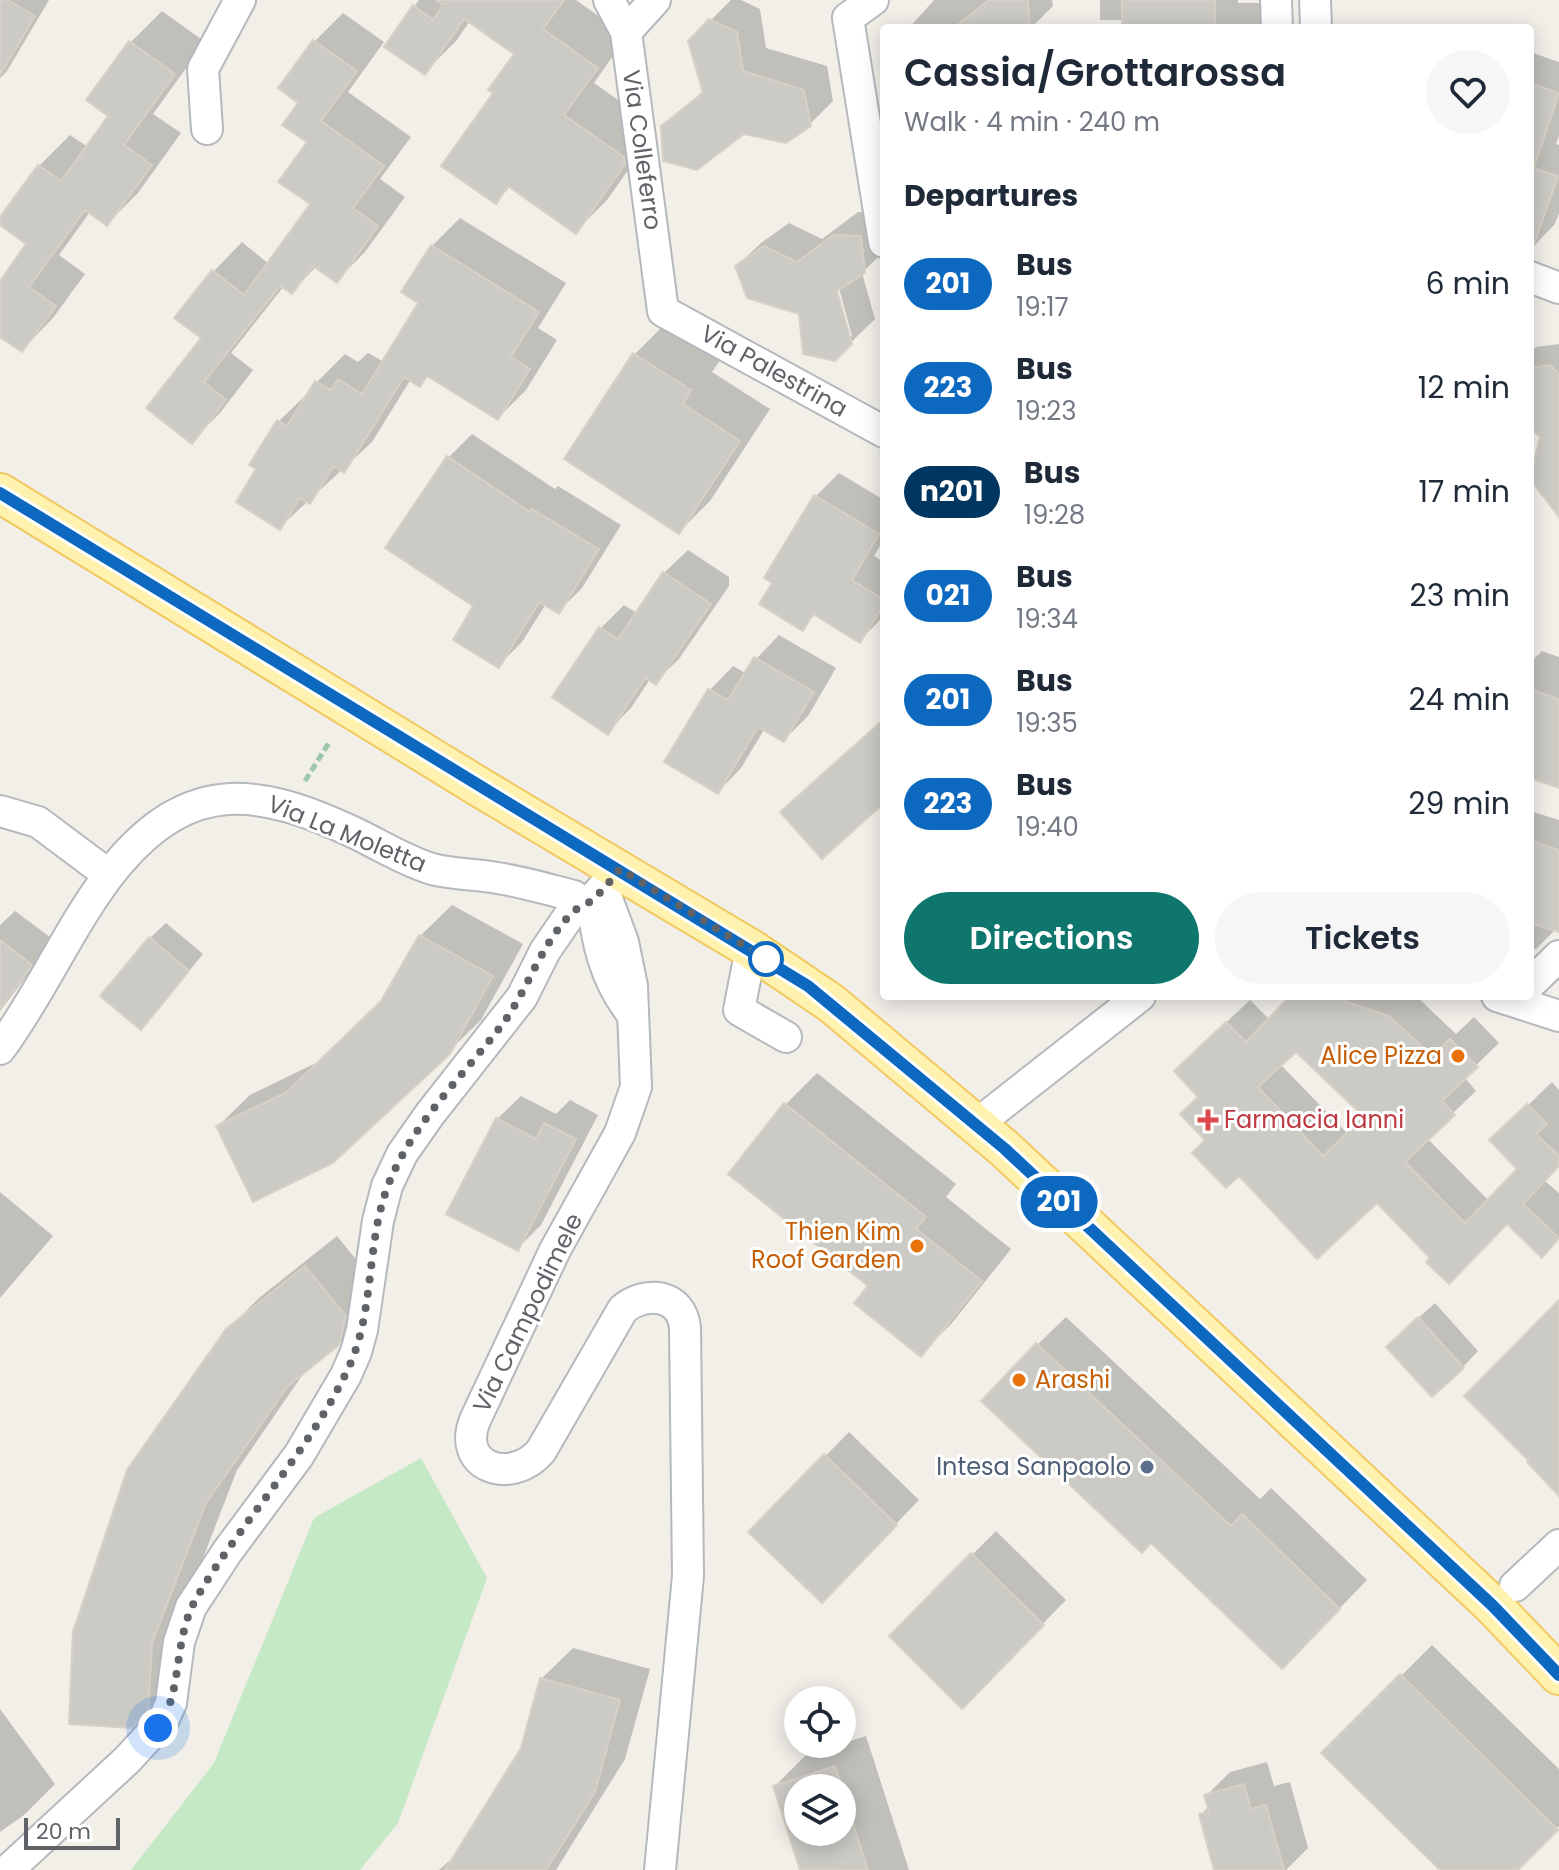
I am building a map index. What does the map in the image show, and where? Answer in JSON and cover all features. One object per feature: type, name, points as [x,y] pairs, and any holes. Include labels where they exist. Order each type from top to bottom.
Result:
[{"type":"main road","points":[[0,493],[580,847],[592,893],[751,949],[831,1003],[977,1124],[1493,1606],[1559,1675]]},
{"type":"street","points":[[207,129],[203,69],[240,0]]},
{"type":"street","points":[[609,0],[626,32],[655,0]]},
{"type":"street","points":[[873,0],[848,18],[880,217]]},
{"type":"street","points":[[1276,0],[1277,24]]},
{"type":"street","points":[[1315,0],[1316,24]]},
{"type":"street","name":"Via Colleferro","points":[[626,32],[663,311]]},
{"type":"street","points":[[1534,279],[1559,288]]},
{"type":"street","name":"Via Palestrina","points":[[663,311],[880,430]]},
{"type":"street","name":"Via La Moletta","points":[[0,1049],[23,1017],[109,875],[152,831],[201,803],[245,797],[288,806],[432,869],[592,893]]},
{"type":"street","points":[[0,811],[38,822],[109,875]]},
{"type":"street","points":[[8,1870],[127,1760],[163,1721],[171,1703],[179,1642],[191,1607],[227,1552],[299,1455],[356,1352],[378,1221],[387,1186],[402,1154],[515,1007],[545,951],[592,893]]},
{"type":"street","name":"Via Campodimele","points":[[592,893],[600,948],[613,988],[632,1013],[637,1058],[636,1087],[626,1119],[555,1250],[475,1420],[471,1438],[477,1456],[488,1466],[506,1470],[528,1464],[541,1451],[623,1309],[638,1300],[660,1299],[678,1306],[682,1312],[688,1576],[660,1870]]},
{"type":"street","points":[[751,949],[739,1010],[786,1037]]},
{"type":"street","points":[[1534,978],[1559,956]]},
{"type":"street","points":[[977,1124],[1135,1000]]},
{"type":"street","points":[[1527,1000],[1559,1016]]},
{"type":"street","points":[[1515,1586],[1559,1545]]},
{"type":"path","points":[[288,806],[330,741]]},
{"type":"green space","points":[[421,1458],[487,1578],[398,1823],[360,1870],[131,1870],[214,1763],[314,1518]]},
{"type":"building","points":[[0,0],[8,0],[35,16],[0,75]]},
{"type":"building","points":[[436,0],[564,0],[543,29],[598,68],[564,115],[624,157],[625,164],[576,234],[508,186],[496,204],[441,166],[493,93],[488,90],[514,54],[464,19],[425,75],[384,47],[413,5],[433,20],[443,5]]},
{"type":"building","points":[[989,0],[1028,0],[1030,24],[959,24]]},
{"type":"building","points":[[1122,0],[1215,0],[1215,24],[1122,24]]},
{"type":"building","points":[[709,19],[737,32],[743,71],[804,90],[811,126],[786,143],[744,134],[697,170],[663,161],[661,126],[703,93],[688,41]]},
{"type":"building","points":[[313,40],[357,71],[321,121],[384,166],[353,208],[378,226],[337,283],[313,266],[292,294],[280,286],[204,382],[226,400],[192,444],[146,408],[201,338],[174,318],[212,270],[244,295],[310,204],[278,182],[307,142],[282,125],[298,103],[278,88]]},
{"type":"building","points":[[129,41],[175,74],[124,145],[152,165],[107,226],[85,210],[29,287],[56,306],[22,352],[0,337],[0,281],[26,244],[0,225],[0,217],[38,165],[61,181],[108,116],[86,100]]},
{"type":"building","points":[[1534,84],[1559,93],[1534,167]]},
{"type":"building","points":[[1534,168],[1558,176],[1534,244]]},
{"type":"building","points":[[833,235],[861,236],[865,273],[837,291],[852,344],[835,361],[803,354],[799,314],[747,298],[735,266],[764,246],[797,262]]},
{"type":"building","points":[[431,245],[539,312],[511,357],[530,369],[498,420],[427,376],[420,387],[404,377],[344,473],[334,466],[310,504],[300,498],[280,530],[236,502],[256,469],[249,465],[277,420],[287,426],[315,381],[331,390],[338,379],[362,394],[418,303],[401,292]]},
{"type":"building","points":[[633,353],[691,390],[683,404],[740,441],[679,534],[564,459]]},
{"type":"building","points":[[1550,365],[1559,374],[1559,517],[1534,484],[1534,462],[1540,437],[1534,431],[1534,367]]},
{"type":"building","points":[[447,456],[530,512],[532,509],[599,549],[559,614],[539,602],[499,668],[453,640],[473,606],[385,548]]},
{"type":"building","points":[[814,495],[879,534],[852,580],[880,598],[880,610],[860,643],[813,614],[803,631],[759,604],[772,583],[764,578]]},
{"type":"building","points":[[663,572],[711,604],[656,685],[645,678],[608,735],[552,697],[599,627],[618,639]]},
{"type":"building","points":[[754,657],[814,692],[784,742],[758,727],[718,794],[664,762],[708,689],[728,700]]},
{"type":"building","points":[[1534,690],[1559,699],[1559,788],[1534,779]]},
{"type":"building","points":[[880,723],[880,807],[822,859],[780,812]]},
{"type":"building","points":[[1534,842],[1559,850],[1559,932],[1534,924]]},
{"type":"building","points":[[419,935],[493,976],[450,1054],[333,1163],[253,1202],[216,1126],[287,1092],[381,1001]]},
{"type":"building","points":[[149,937],[189,971],[141,1030],[100,996]]},
{"type":"building","points":[[0,940],[32,965],[0,1008]]},
{"type":"building","points":[[1286,1000],[1342,1000],[1389,1016],[1432,1056],[1450,1039],[1478,1067],[1442,1101],[1455,1115],[1405,1162],[1465,1223],[1517,1169],[1489,1140],[1527,1104],[1547,1124],[1536,1134],[1559,1156],[1559,1166],[1523,1204],[1559,1238],[1542,1258],[1507,1224],[1449,1284],[1426,1262],[1430,1258],[1377,1203],[1317,1259],[1239,1176],[1226,1188],[1192,1153],[1205,1140],[1180,1114],[1198,1097],[1174,1071],[1226,1022],[1246,1042]],"holes":[[[1296,1052],[1364,1117],[1323,1156],[1258,1087]]]},
{"type":"building","points":[[784,1103],[926,1217],[916,1229],[982,1281],[921,1357],[854,1303],[868,1286],[728,1174]]},
{"type":"building","points":[[496,1118],[536,1139],[544,1123],[576,1139],[518,1251],[446,1214]]},
{"type":"building","points":[[305,1266],[346,1316],[339,1345],[288,1386],[206,1503],[152,1643],[148,1711],[132,1728],[69,1724],[73,1632],[127,1470],[226,1329]]},
{"type":"building","points":[[1559,1300],[1559,1496],[1464,1396]]},
{"type":"building","points":[[1418,1317],[1464,1368],[1432,1397],[1386,1347]]},
{"type":"building","points":[[1036,1343],[1231,1526],[1242,1514],[1340,1609],[1282,1669],[1151,1543],[1142,1553],[981,1401]]},
{"type":"building","points":[[824,1454],[897,1525],[822,1603],[748,1532]]},
{"type":"building","points":[[971,1553],[1044,1625],[962,1709],[889,1636]]},
{"type":"building","points":[[1400,1674],[1558,1830],[1518,1870],[1440,1870],[1321,1753]]},
{"type":"building","points":[[540,1678],[620,1700],[595,1792],[546,1870],[445,1870],[521,1748]]},
{"type":"building","points":[[835,1766],[838,1774],[810,1774]]},
{"type":"building","points":[[784,1782],[784,1820],[773,1786]]},
{"type":"building","points":[[1244,1784],[1251,1809],[1266,1805],[1284,1870],[1214,1870],[1199,1814],[1209,1812],[1204,1795]]},
{"type":"building","points":[[856,1833],[868,1870],[800,1870],[792,1846],[856,1846]]},
{"type":"bus line","name":"201","points":[[0,493],[481,788],[751,949],[831,1003],[1005,1149],[1493,1606],[1559,1675]]},
{"type":"place","name":"Alice Pizza","points":[[1458,1056]]},
{"type":"place","name":"Farmacia Ianni","points":[[1208,1120]]},
{"type":"place","name":"Thien Kim Roof Garden","points":[[917,1246]]},
{"type":"place","name":"Arashi","points":[[1019,1380]]},
{"type":"place","name":"Intesa Sanpaolo","points":[[1147,1467]]},
{"type":"route","points":[[158,1728],[171,1703],[179,1642],[191,1607],[227,1552],[299,1455],[356,1352],[378,1221],[387,1186],[402,1154],[522,997],[545,951],[571,913],[592,900],[620,869],[766,959]]}]
